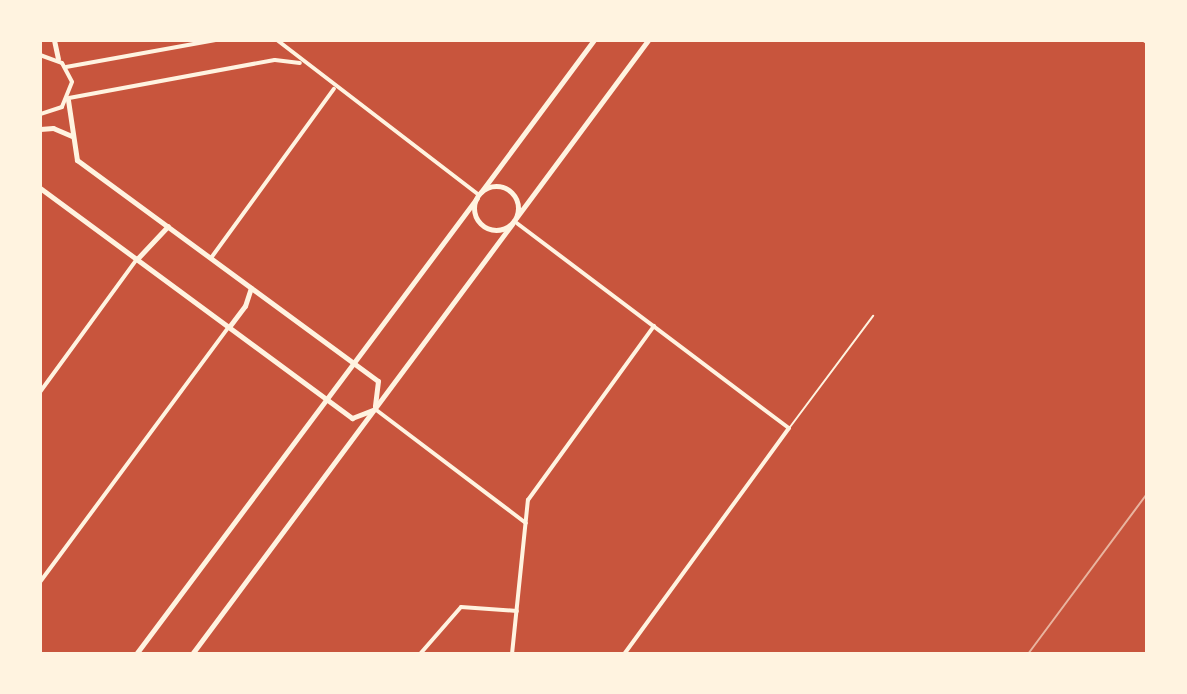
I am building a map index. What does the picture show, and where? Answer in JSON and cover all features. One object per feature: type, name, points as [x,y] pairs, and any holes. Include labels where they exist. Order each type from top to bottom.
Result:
[{"type":"street","points":[[54,40],[58,59]]},
{"type":"street","points":[[66,67],[216,40]]},
{"type":"street","points":[[277,40],[302,63],[479,195]]},
{"type":"street","points":[[136,654],[594,40]]},
{"type":"street","points":[[192,654],[648,40]]},
{"type":"street","points":[[40,55],[58,59],[66,67],[72,82],[68,99],[77,160],[378,381],[375,409]]},
{"type":"street","points":[[40,114],[55,112],[68,99],[275,60],[302,63]]},
{"type":"street","points":[[211,258],[335,88]]},
{"type":"street","points":[[40,129],[53,128],[73,136]]},
{"type":"street","points":[[493,186],[506,188],[516,198],[514,221],[499,230],[486,228],[474,211],[479,195],[493,186]]},
{"type":"street","points":[[40,188],[352,418],[375,409]]},
{"type":"street","points":[[514,221],[789,428],[624,654]]},
{"type":"street","points":[[40,392],[137,259],[168,226]]},
{"type":"street","points":[[40,582],[245,306],[251,288]]},
{"type":"street","points":[[512,654],[528,500],[654,326]]},
{"type":"street","points":[[375,409],[527,524]]},
{"type":"street","points":[[420,654],[461,607],[517,611]]},
{"type":"lane","points":[[789,428],[873,316]]},
{"type":"railway","points":[[1028,654],[1147,494]]}]
